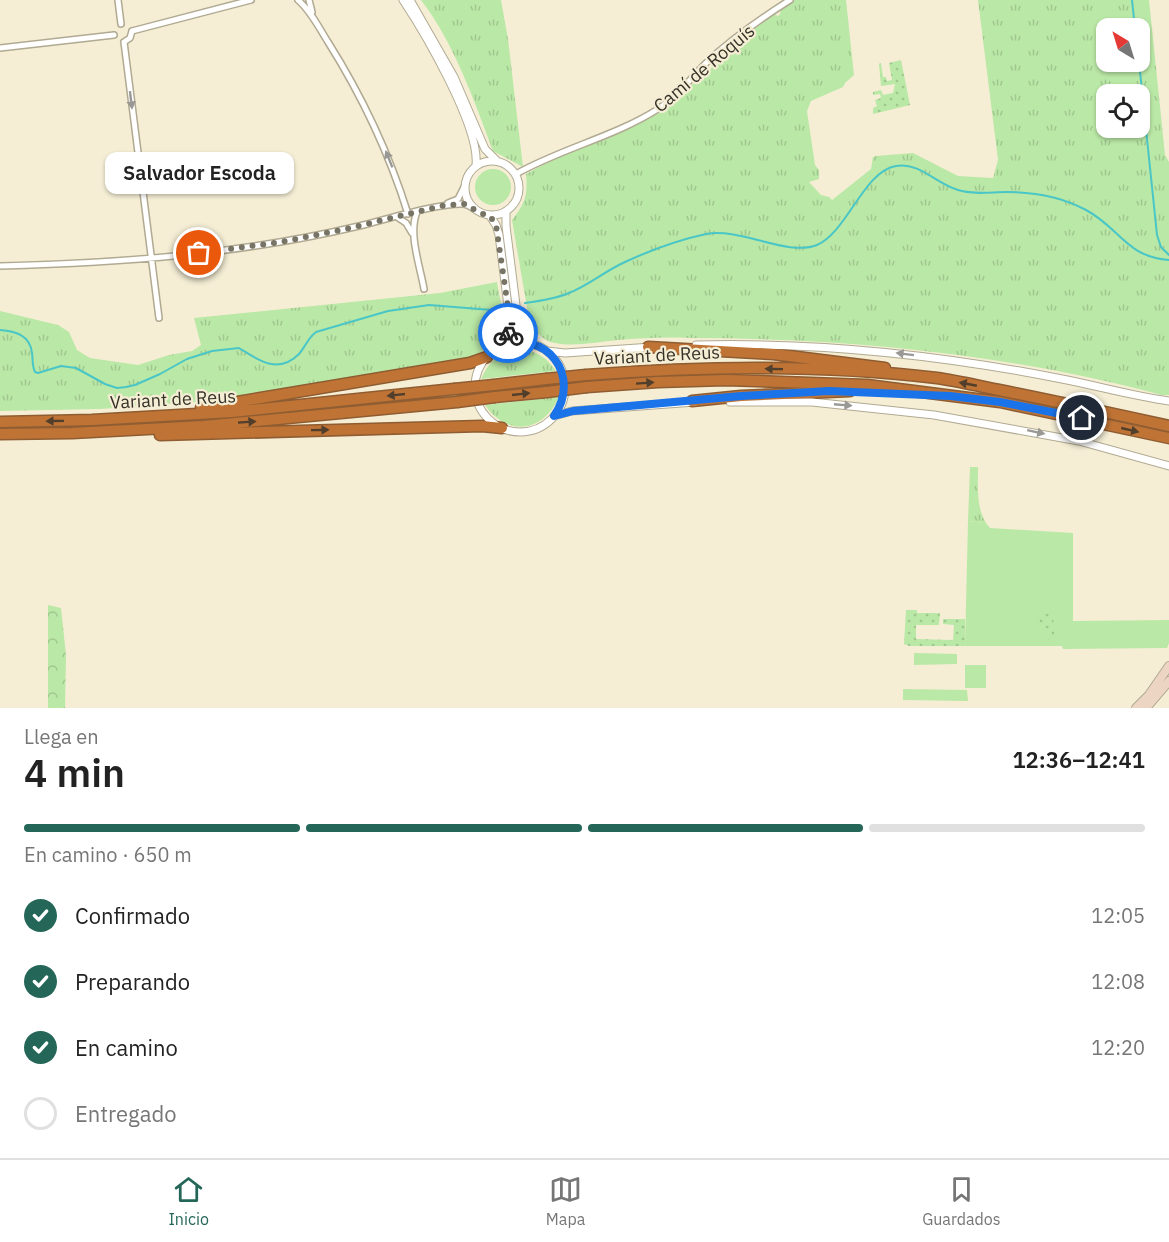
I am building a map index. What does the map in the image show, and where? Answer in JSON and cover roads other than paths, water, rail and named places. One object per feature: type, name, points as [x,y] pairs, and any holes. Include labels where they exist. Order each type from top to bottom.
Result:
[{"type":"highway","points":[[648,347],[773,354],[915,370],[937,378]]},
{"type":"highway","points":[[92,420],[211,406],[470,363],[487,357]]},
{"type":"highway","name":"Variant de Reus","points":[[0,422],[92,420],[232,412],[586,375],[723,368],[796,369],[937,378],[1169,426]]},
{"type":"highway","name":"Variant de Reus","points":[[0,434],[72,433],[266,421],[587,387],[658,382],[783,381],[867,385],[1000,402],[1169,438]]},
{"type":"highway","points":[[692,402],[829,391],[950,396]]},
{"type":"highway","points":[[72,433],[121,436],[434,427],[502,428]]},
{"type":"main road","points":[[1136,708],[1169,666]]},
{"type":"main road","points":[[1145,708],[1146,703],[1169,674]]},
{"type":"main road","points":[[1145,708],[1169,681]]},
{"type":"street","points":[[118,0],[121,24]]},
{"type":"street","points":[[132,31],[251,0]]},
{"type":"street","points":[[298,0],[314,20],[353,82],[383,143],[408,214]]},
{"type":"street","points":[[309,0],[314,20]]},
{"type":"street","points":[[403,0],[419,25],[452,88],[474,141],[476,165]]},
{"type":"street","points":[[410,0],[454,77],[485,148],[497,161]]},
{"type":"street","name":"Camí de Roquís","points":[[516,174],[564,150],[642,119],[662,107],[726,46],[790,0]]},
{"type":"street","points":[[121,24],[129,26],[132,31],[130,38],[124,42],[117,40],[114,35],[115,28],[121,24]]},
{"type":"street","points":[[0,48],[114,35]]},
{"type":"street","points":[[124,42],[159,318]]},
{"type":"street","points":[[0,266],[151,259],[281,242],[398,217],[441,206],[458,199],[472,170],[476,165],[488,160],[508,166],[516,174],[520,186],[518,198],[513,206],[490,216]]},
{"type":"street","points":[[465,185],[468,200],[474,209]]},
{"type":"street","points":[[441,206],[465,204],[490,216],[496,225],[509,314],[508,334],[501,347]]},
{"type":"street","points":[[506,211],[517,313],[523,329],[535,345]]},
{"type":"street","points":[[417,212],[413,221],[413,234],[424,289]]},
{"type":"street","points":[[398,217],[413,234]]},
{"type":"street","points":[[1169,401],[1062,379],[868,350],[717,345],[565,353],[548,351],[535,345],[518,342],[501,347],[487,357],[479,370],[476,392],[484,414],[502,428],[519,432],[538,428],[554,416],[573,411],[692,402],[812,402],[934,415],[1079,441],[1169,466]]},
{"type":"street","points":[[548,351],[558,363],[565,386],[562,402],[554,416]]},
{"type":"waterway","points":[[1132,0],[1134,18]]},
{"type":"waterway","points":[[1140,72],[1157,235],[1161,247],[1169,255]]},
{"type":"waterway","points":[[525,303],[564,295],[655,249],[706,234],[733,234],[792,247],[805,248],[817,245],[838,228],[874,179],[885,170],[896,166],[913,167],[964,192],[1027,193],[1067,202],[1098,217],[1133,248],[1154,258],[1169,260]]},
{"type":"waterway","points":[[0,330],[11,331],[25,338],[31,347],[35,372],[61,366],[76,368],[117,388],[135,385],[187,359],[212,351],[239,348],[261,361],[283,364],[299,354],[316,332],[388,311],[429,305],[492,310]]},
{"type":"place","name":"Salvador Escoda","points":[[199,253]]}]
